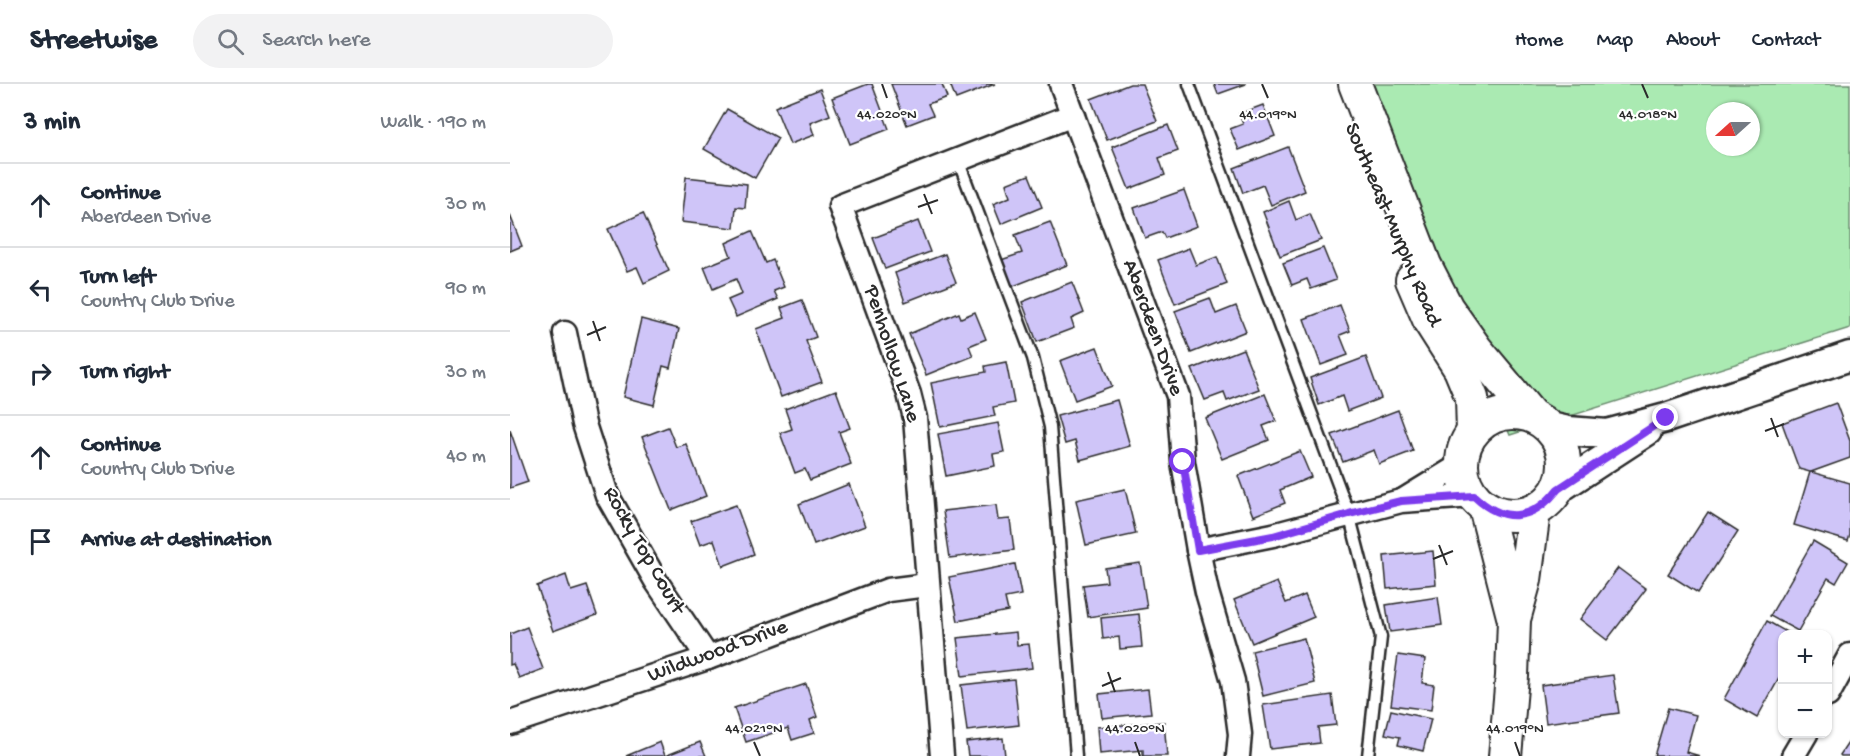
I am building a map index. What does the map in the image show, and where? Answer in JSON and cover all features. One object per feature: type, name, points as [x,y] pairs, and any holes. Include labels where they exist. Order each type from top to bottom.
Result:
[{"type":"main road","name":"Southeast Murphy Road","points":[[1333,84],[1430,322],[1464,378],[1472,398],[1473,432]]},
{"type":"main road","name":"Southeast Murphy Road","points":[[1355,84],[1425,265],[1447,308],[1476,349],[1540,421]]},
{"type":"main road","points":[[1480,502],[1501,514],[1517,515],[1534,511],[1548,502],[1558,489],[1564,474],[1564,457],[1560,441],[1540,421],[1519,412],[1502,414],[1486,420],[1473,432],[1465,447],[1462,464],[1465,482],[1480,502],[1514,620]]},
{"type":"main road","points":[[1504,756],[1513,670],[1514,620],[1525,580],[1534,511]]},
{"type":"street","name":"Aberdeen Drive","points":[[1061,84],[1179,396],[1183,462],[1198,550],[1207,592],[1233,681],[1240,734],[1238,756]]},
{"type":"street","name":"Penhollow Lane","points":[[942,756],[915,418],[909,394],[840,206],[1073,115]]},
{"type":"street","name":"Rocky Top Court","points":[[565,333],[584,424],[607,495],[656,581],[708,658]]},
{"type":"street","points":[[1540,421],[1568,431],[1607,434],[1666,418],[1850,356]]},
{"type":"street","points":[[1558,489],[1666,418]]},
{"type":"street","points":[[1401,501],[1462,464]]},
{"type":"street","points":[[1198,550],[1273,536],[1401,501],[1480,502]]},
{"type":"street","name":"Wildwood Drive","points":[[510,723],[708,658],[888,590],[927,585]]},
{"type":"street","points":[[1832,686],[1850,655]]},
{"type":"street","points":[[1793,756],[1804,738]]},
{"type":"lane","points":[[1189,84],[1349,514],[1382,637],[1368,756]]},
{"type":"lane","points":[[958,160],[1032,358],[1050,427],[1076,756]]},
{"type":"green space","points":[[1363,84],[1850,84],[1850,328],[1510,435]]},
{"type":"building","points":[[872,84],[889,129],[850,144],[832,98]]},
{"type":"building","points":[[891,84],[942,84],[947,97],[928,104],[933,115],[907,125]]},
{"type":"building","points":[[950,84],[995,84],[956,99]]},
{"type":"building","points":[[1130,84],[1142,84],[1157,121],[1107,140],[1091,99]]},
{"type":"building","points":[[1214,84],[1246,84],[1218,94]]},
{"type":"building","points":[[820,89],[830,115],[810,123],[814,135],[790,144],[775,107]]},
{"type":"building","points":[[1263,105],[1275,136],[1239,150],[1230,129],[1243,124],[1239,114]]},
{"type":"building","points":[[727,109],[778,138],[755,178],[704,149]]},
{"type":"building","points":[[1168,125],[1178,151],[1159,158],[1165,175],[1129,189],[1112,147]]},
{"type":"building","points":[[1288,147],[1305,191],[1271,205],[1263,185],[1243,193],[1234,168]]},
{"type":"building","points":[[1029,175],[1042,207],[1001,224],[993,204],[1010,197],[1006,184]]},
{"type":"building","points":[[686,177],[747,184],[745,208],[736,207],[734,228],[681,222]]},
{"type":"building","points":[[1184,190],[1197,226],[1165,238],[1162,232],[1145,238],[1134,208]]},
{"type":"building","points":[[1289,201],[1296,220],[1310,214],[1321,240],[1280,256],[1263,212]]},
{"type":"building","points":[[643,213],[669,271],[644,283],[637,267],[627,271],[608,229]]},
{"type":"building","points":[[510,215],[522,246],[510,251]]},
{"type":"building","points":[[918,221],[930,252],[885,269],[873,238]]},
{"type":"building","points":[[1050,222],[1067,265],[1011,287],[1001,260],[1022,253],[1015,235]]},
{"type":"building","points":[[752,231],[766,263],[773,260],[784,287],[774,291],[778,299],[736,317],[728,300],[742,294],[736,279],[713,289],[704,267],[731,256],[726,243]]},
{"type":"building","points":[[1189,248],[1196,265],[1217,257],[1227,284],[1175,304],[1158,260]]},
{"type":"building","points":[[1323,248],[1336,280],[1311,289],[1307,279],[1292,285],[1283,263]]},
{"type":"building","points":[[945,254],[956,282],[905,302],[895,273]]},
{"type":"building","points":[[1072,282],[1084,313],[1071,319],[1074,328],[1037,342],[1022,302]]},
{"type":"building","points":[[1210,298],[1216,314],[1236,306],[1246,331],[1191,353],[1175,311]]},
{"type":"building","points":[[802,300],[816,337],[806,341],[822,382],[781,397],[756,329],[785,318],[781,308]]},
{"type":"building","points":[[1340,305],[1350,331],[1340,335],[1348,355],[1321,365],[1304,319]]},
{"type":"building","points":[[975,312],[986,339],[969,346],[973,356],[926,375],[909,334],[959,313],[961,318]]},
{"type":"building","points":[[641,319],[679,329],[670,368],[663,366],[654,405],[623,397]]},
{"type":"building","points":[[1097,347],[1112,386],[1075,400],[1060,361]]},
{"type":"building","points":[[1243,349],[1259,389],[1227,401],[1224,393],[1205,400],[1192,369]]},
{"type":"building","points":[[1366,357],[1381,398],[1347,411],[1342,396],[1319,405],[1310,378]]},
{"type":"building","points":[[1006,362],[1014,403],[993,407],[995,416],[940,427],[931,383],[986,372],[985,366]]},
{"type":"building","points":[[836,390],[850,428],[839,432],[851,464],[810,480],[805,469],[795,473],[780,433],[792,429],[785,409]]},
{"type":"building","points":[[1265,394],[1276,421],[1263,426],[1269,440],[1222,459],[1205,418]]},
{"type":"building","points":[[1117,400],[1130,446],[1080,460],[1075,441],[1065,444],[1057,416]]},
{"type":"building","points":[[1836,403],[1850,441],[1850,458],[1811,472],[1850,483],[1848,541],[1794,525],[1810,472],[1799,469],[1782,423]]},
{"type":"building","points":[[1398,410],[1413,451],[1379,464],[1374,450],[1343,462],[1332,435]]},
{"type":"building","points":[[998,423],[1004,452],[993,454],[995,466],[946,476],[938,434]]},
{"type":"building","points":[[668,427],[676,447],[686,444],[706,496],[671,510],[642,437]]},
{"type":"building","points":[[510,430],[528,482],[510,488]]},
{"type":"building","points":[[1300,451],[1311,477],[1280,490],[1285,503],[1253,516],[1238,476]]},
{"type":"building","points":[[849,484],[865,526],[814,545],[799,504]]},
{"type":"building","points":[[1125,489],[1136,534],[1086,545],[1076,500]]},
{"type":"building","points":[[736,505],[754,554],[723,566],[714,540],[700,545],[691,521]]},
{"type":"building","points":[[996,505],[998,520],[1010,519],[1014,550],[950,558],[943,511]]},
{"type":"building","points":[[1708,512],[1738,531],[1698,593],[1668,574]]},
{"type":"building","points":[[1813,541],[1848,562],[1836,583],[1828,578],[1799,630],[1770,616]]},
{"type":"building","points":[[1433,551],[1436,584],[1387,589],[1384,556]]},
{"type":"building","points":[[1140,563],[1147,608],[1088,617],[1083,585],[1107,582],[1105,568]]},
{"type":"building","points":[[1015,564],[1021,595],[1005,598],[1008,611],[958,621],[949,577]]},
{"type":"building","points":[[1618,568],[1646,589],[1607,640],[1580,619]]},
{"type":"building","points":[[566,575],[571,591],[587,586],[597,615],[553,631],[537,586]]},
{"type":"building","points":[[1277,582],[1286,603],[1305,595],[1314,617],[1252,643],[1234,600]]},
{"type":"building","points":[[1438,597],[1442,625],[1390,632],[1386,605]]},
{"type":"building","points":[[1139,614],[1142,647],[1120,649],[1119,637],[1103,639],[1101,618]]},
{"type":"building","points":[[1767,621],[1783,630],[1778,630],[1778,680],[1757,718],[1724,699]]},
{"type":"building","points":[[527,627],[543,669],[519,678],[513,664],[510,665],[510,634]]},
{"type":"building","points":[[1016,632],[1017,645],[1029,644],[1032,668],[962,676],[957,638]]},
{"type":"building","points":[[1304,638],[1315,683],[1263,696],[1252,651]]},
{"type":"building","points":[[1398,655],[1425,659],[1422,683],[1434,685],[1431,710],[1391,705]]},
{"type":"building","points":[[1613,675],[1619,713],[1546,723],[1541,685]]},
{"type":"building","points":[[1014,679],[1019,725],[967,731],[961,685]]},
{"type":"building","points":[[806,684],[817,717],[810,720],[814,733],[792,740],[788,728],[746,742],[734,708]]},
{"type":"building","points":[[1148,689],[1151,713],[1102,718],[1099,694]]},
{"type":"building","points":[[1332,695],[1336,725],[1318,727],[1320,743],[1270,749],[1263,705]]},
{"type":"building","points":[[1668,708],[1696,715],[1686,752],[1700,756],[1654,756]]},
{"type":"building","points":[[1391,710],[1431,719],[1423,751],[1398,745],[1400,737],[1385,734]]},
{"type":"building","points":[[1164,722],[1167,756],[1143,756],[1143,750],[1099,754],[1097,727]]},
{"type":"building","points":[[1003,738],[1005,756],[968,756],[966,742]]},
{"type":"building","points":[[1850,740],[1850,756],[1841,756],[1840,755]]},
{"type":"building","points":[[660,742],[665,756],[626,756]]},
{"type":"building","points":[[700,742],[706,756],[665,756]]},
{"type":"route","points":[[1183,462],[1198,550],[1273,536],[1401,501],[1474,496],[1485,507],[1501,514],[1517,515],[1534,511],[1548,502],[1558,489],[1666,418]]}]
